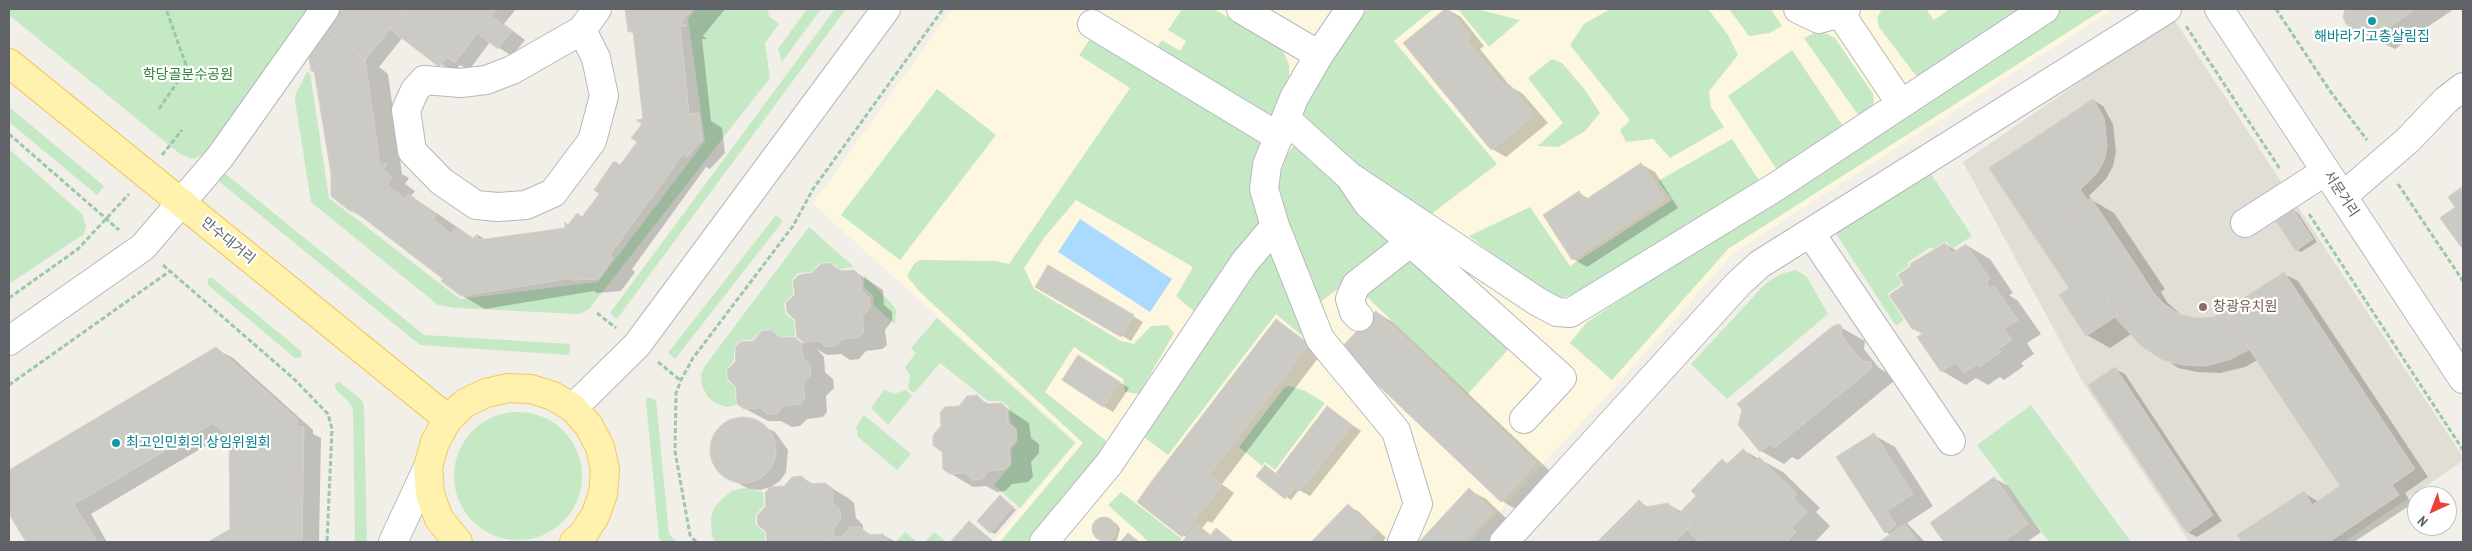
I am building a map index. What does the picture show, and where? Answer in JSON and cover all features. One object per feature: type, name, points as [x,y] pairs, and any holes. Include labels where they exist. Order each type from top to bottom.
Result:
[{"type":"main road","name":"만수대거리","points":[[9,63],[448,419]]},
{"type":"main road","points":[[458,542],[439,519],[430,494],[428,468],[435,442],[448,419],[465,404],[486,393],[508,388],[531,389],[553,396],[573,408],[589,426],[600,447],[604,470],[600,501],[595,516],[582,540]]},
{"type":"street","points":[[9,342],[143,247],[220,157],[325,9]]},
{"type":"street","points":[[573,408],[637,345],[886,9]]},
{"type":"street","points":[[1241,9],[1319,56]]},
{"type":"street","points":[[1350,9],[1294,98],[1267,165],[1264,189],[1275,226],[1320,339],[1396,431],[1418,504],[1402,542]]},
{"type":"street","points":[[1798,9],[1818,19],[1843,11],[1901,104]]},
{"type":"street","points":[[1092,24],[1282,128],[1349,176],[1538,302],[1557,312],[1570,313],[1769,191],[2045,9]]},
{"type":"street","name":"서문거리","points":[[2219,9],[2463,379]]},
{"type":"street","points":[[1504,542],[1738,284],[1760,264],[2176,17]]},
{"type":"street","points":[[590,20],[604,96],[592,141],[553,193],[526,205],[498,207],[476,205],[441,181],[412,151],[406,110],[415,90],[424,80],[461,83],[486,80],[512,70],[590,20]]},
{"type":"street","points":[[2343,196],[2408,140],[2446,100],[2463,87]]},
{"type":"street","points":[[2245,223],[2326,171]]},
{"type":"street","points":[[1349,176],[1368,204],[1562,378],[1524,419]]},
{"type":"street","points":[[1044,542],[1108,464],[1244,264],[1275,226]]},
{"type":"street","points":[[1811,234],[1951,441]]},
{"type":"street","points":[[1359,317],[1354,312],[1350,299],[1356,285],[1411,242]]},
{"type":"street","points":[[393,542],[428,468]]},
{"type":"path","points":[[159,109],[188,68],[166,9]]},
{"type":"path","points":[[696,542],[690,535],[675,451],[676,393],[681,380],[693,358],[793,226],[813,189],[943,9]]},
{"type":"path","points":[[2176,17],[2294,191],[2463,450]]},
{"type":"path","points":[[9,298],[78,249],[146,175],[182,130]]},
{"type":"path","points":[[9,134],[89,202],[106,220],[143,247],[293,378],[328,414],[332,428],[327,542]]},
{"type":"path","points":[[9,385],[170,271]]},
{"type":"shaded area","points":[[952,9],[2113,9],[1733,253],[1615,387],[1470,542],[993,542],[1077,442],[813,204]]},
{"type":"shaded area","name":"창광유치원","points":[[2173,18],[2463,457],[2463,461],[2426,486],[2407,486],[2407,499],[2344,542],[2189,542],[2082,381],[1963,162]]},
{"type":"green space","name":"학당골분수공원","points":[[9,9],[319,9],[226,136],[204,154],[193,159],[180,154],[9,15]]},
{"type":"green space","points":[[696,9],[767,9],[769,16],[779,24],[765,43],[770,78],[589,309],[579,314],[456,308],[438,305],[311,202],[295,100],[296,93],[307,72],[310,73],[329,198],[460,299],[598,282],[705,141],[688,19]]},
{"type":"green space","points":[[807,9],[821,9],[782,62],[778,49]]},
{"type":"green space","points":[[835,9],[846,9],[617,319],[610,313]]},
{"type":"green space","points":[[1182,9],[1214,9],[1274,44],[1284,52],[1289,65],[1289,82],[1272,124],[1154,52],[1162,40],[1180,51],[1186,41],[1168,30]]},
{"type":"green space","points":[[1367,9],[1433,9],[1394,41],[1497,164],[1430,215],[1356,167],[1301,116],[1337,52]]},
{"type":"green space","points":[[1458,9],[1477,9],[1520,20],[1489,47]]},
{"type":"green space","points":[[1610,9],[1708,9],[1728,35],[1738,55],[1709,91],[1711,107],[1724,127],[1670,158],[1653,139],[1626,142],[1620,130],[1630,120],[1570,45],[1584,24]]},
{"type":"green space","points":[[1729,9],[1771,9],[1782,26],[1769,33],[1749,36]]},
{"type":"green space","points":[[1882,9],[1926,9],[1934,20],[1950,9],[2028,9],[1924,76],[1917,77],[1879,27],[1877,18]]},
{"type":"green space","points":[[2062,9],[2104,9],[1728,249],[1612,380],[1570,343],[1587,322]]},
{"type":"green space","points":[[1816,32],[1835,38],[1873,94],[1874,102],[1861,119],[1804,38]]},
{"type":"green space","points":[[1093,35],[1266,141],[1261,226],[1199,316],[1176,296],[1193,267],[1076,200],[1044,238],[1024,268],[1034,289],[1121,341],[1134,344],[1151,326],[1167,325],[1174,333],[1139,394],[1125,392],[1123,379],[1074,347],[1045,392],[1106,441],[1102,452],[1028,542],[1000,542],[1083,443],[919,291],[907,276],[914,264],[920,260],[996,261],[1009,264],[1130,88],[1079,55]]},
{"type":"green space","points":[[1792,50],[1845,129],[1779,173],[1728,96]]},
{"type":"green space","points":[[1552,59],[1562,63],[1585,90],[1600,113],[1585,131],[1558,147],[1538,146],[1563,123],[1528,78]]},
{"type":"green space","points":[[937,89],[996,135],[900,260],[841,215]]},
{"type":"green space","points":[[9,107],[104,186],[97,195],[9,122]]},
{"type":"green space","points":[[1732,139],[1760,182],[1576,295],[1557,298],[1542,291],[1469,236],[1530,207],[1570,266],[1672,200],[1658,181]]},
{"type":"green space","points":[[1300,143],[1398,244],[1319,303],[1311,289],[1276,189],[1286,156],[1295,144]]},
{"type":"green space","points":[[9,149],[82,214],[86,225],[84,234],[9,284]]},
{"type":"green space","points":[[222,171],[424,335],[570,344],[569,355],[420,345],[216,179]]},
{"type":"green space","points":[[1929,171],[1972,236],[1952,249],[1946,241],[1934,249],[1931,247],[1907,263],[1909,266],[1896,274],[1902,284],[1887,294],[1904,320],[1896,326],[1835,232]]},
{"type":"green space","points":[[776,215],[783,221],[675,359],[668,353]]},
{"type":"green space","points":[[809,227],[854,267],[840,269],[831,262],[820,263],[812,272],[798,273],[792,280],[793,294],[784,303],[785,313],[794,321],[795,336],[781,337],[771,329],[762,330],[753,339],[739,341],[734,347],[734,360],[726,370],[727,380],[735,387],[736,405],[727,407],[715,403],[707,396],[702,385],[701,375],[705,366]]},
{"type":"green space","points":[[1267,254],[1273,254],[1279,263],[1285,290],[1307,340],[1276,314],[1168,455],[1140,434]]},
{"type":"green space","points":[[1410,254],[1513,344],[1468,394],[1366,296]]},
{"type":"green space","points":[[1796,270],[1807,277],[1828,314],[1727,399],[1691,364],[1766,283],[1781,274]]},
{"type":"green space","points":[[864,275],[896,310],[895,324],[874,306],[873,296],[864,287]]},
{"type":"green space","points":[[211,277],[301,351],[302,357],[295,358],[208,285],[208,279]]},
{"type":"green space","points":[[937,318],[1075,443],[1020,508],[994,485],[1012,464],[1011,450],[1018,441],[1017,429],[1010,422],[1009,407],[1001,401],[988,401],[940,363],[914,393],[908,388],[910,376],[905,367],[916,353],[911,348]]},
{"type":"green space","points":[[339,382],[363,402],[367,542],[355,542],[353,410],[350,403],[336,390],[335,384]]},
{"type":"green space","points":[[1289,386],[1305,391],[1325,403],[1275,470],[1265,462],[1262,466],[1239,447],[1284,388]]},
{"type":"green space","points":[[884,390],[894,394],[906,390],[912,396],[888,425],[871,408]]},
{"type":"green space","points":[[648,397],[656,400],[669,534],[677,542],[662,542],[659,538],[646,401]]},
{"type":"green space","points":[[2031,405],[2131,542],[2049,542],[1977,445]]},
{"type":"green space","points":[[518,412],[542,417],[563,431],[577,452],[582,476],[577,500],[563,521],[542,535],[518,540],[494,535],[473,521],[459,500],[454,476],[459,452],[473,431],[494,417]]},
{"type":"green space","points":[[864,415],[911,454],[897,470],[858,437],[856,427]]},
{"type":"green space","points":[[744,488],[763,492],[764,505],[755,516],[756,525],[765,533],[765,542],[716,542],[712,536],[711,518],[714,508],[732,491]]},
{"type":"green space","points":[[1121,492],[1182,539],[1179,542],[1149,542],[1108,505]]},
{"type":"green space","points":[[905,532],[917,542],[896,542]]},
{"type":"green space","points":[[934,532],[946,542],[925,542]]},
{"type":"water","points":[[1080,219],[1172,279],[1150,312],[1058,252]]},
{"type":"building","points":[[339,9],[406,9],[365,60],[324,28]]},
{"type":"building","points":[[406,9],[496,9],[491,16],[512,31],[498,49],[477,33],[455,63],[447,57],[439,67],[390,29]]},
{"type":"building","points":[[625,9],[692,9],[681,22],[686,26],[680,26],[689,114],[699,113],[702,140],[687,157],[683,154],[610,255],[613,258],[598,279],[573,280],[573,278],[461,296],[441,281],[443,279],[353,210],[351,212],[331,196],[331,173],[314,71],[311,71],[307,46],[322,26],[365,60],[380,165],[387,164],[383,170],[392,177],[387,185],[405,199],[409,194],[436,215],[433,219],[451,234],[457,227],[473,239],[477,234],[478,240],[565,228],[565,222],[568,225],[577,213],[582,217],[599,194],[594,190],[614,161],[620,165],[637,142],[631,138],[642,124],[636,120],[643,119],[633,31],[628,32]]},
{"type":"building","points":[[1445,9],[1448,9],[1471,37],[1467,41],[1505,87],[1509,84],[1535,115],[1491,150],[1403,43]]},
{"type":"building","name":"해바라기고층살림집","points":[[2345,9],[2416,9],[2373,38],[2366,28],[2359,31],[2352,29],[2346,24],[2343,17]]},
{"type":"building","points":[[2093,99],[2104,118],[2107,146],[2104,161],[2097,173],[2080,190],[2088,201],[2034,236],[1989,168]]},
{"type":"building","points":[[1641,163],[1665,199],[1572,260],[1543,215],[1579,191],[1585,200]]},
{"type":"building","points":[[2463,186],[2463,245],[2461,247],[2440,218],[2455,207],[2448,197]]},
{"type":"building","points":[[2091,198],[2143,276],[2107,299],[2118,315],[2086,336],[2059,295],[2069,288],[2034,236]]},
{"type":"building","points":[[2293,209],[2313,239],[2296,251],[2276,221]]},
{"type":"building","points":[[1945,243],[1952,253],[1966,244],[1990,279],[1986,282],[1990,289],[1994,286],[2018,320],[2004,329],[2012,340],[1998,349],[2001,352],[1979,367],[1977,364],[1964,373],[1956,362],[1941,372],[1917,337],[1922,334],[1917,328],[1913,330],[1889,295],[1904,285],[1898,275],[1911,266],[1910,264]]},
{"type":"building","points":[[830,263],[840,271],[854,270],[860,276],[862,291],[869,298],[870,308],[862,316],[864,332],[859,337],[842,339],[836,346],[826,347],[819,341],[803,342],[797,337],[795,320],[787,312],[786,303],[795,294],[793,281],[799,275],[812,273],[821,264]]},
{"type":"building","points":[[1048,265],[1134,315],[1121,337],[1035,287]]},
{"type":"building","points":[[2284,272],[2415,469],[2392,485],[2399,495],[2329,542],[2242,542],[2237,535],[2304,491],[2312,505],[2340,486],[2224,311]]},
{"type":"building","points":[[2143,276],[2153,292],[2164,304],[2179,314],[2197,318],[2214,317],[2224,311],[2250,349],[2231,359],[2206,366],[2182,365],[2163,360],[2141,346],[2115,317],[2118,315],[2107,299]]},
{"type":"building","points":[[1376,311],[1536,463],[1501,502],[1340,349]]},
{"type":"building","points":[[1276,319],[1309,344],[1209,475],[1222,485],[1198,516],[1152,481]]},
{"type":"building","points":[[1838,324],[1842,326],[1841,335],[1862,361],[1871,362],[1870,370],[1774,448],[1770,443],[1760,452],[1738,425],[1742,410],[1737,404],[1833,326]]},
{"type":"building","points":[[771,330],[781,338],[795,337],[801,343],[803,358],[810,365],[811,375],[803,383],[805,399],[800,404],[783,406],[777,414],[767,414],[760,408],[744,409],[737,404],[736,387],[728,379],[727,370],[736,361],[735,348],[740,342],[753,341],[762,331]]},
{"type":"building","name":"최고인민회의 상임위원회","points":[[216,347],[297,419],[297,427],[304,427],[302,540],[296,542],[208,542],[230,529],[229,436],[213,423],[74,504],[97,542],[26,542],[9,514],[9,470]]},
{"type":"building","points":[[1078,355],[1120,382],[1103,407],[1062,380]]},
{"type":"building","points":[[2115,367],[2213,515],[2187,533],[2088,385]]},
{"type":"building","points":[[977,395],[986,404],[1001,403],[1007,408],[1008,423],[1016,430],[1016,440],[1009,448],[1010,464],[1005,469],[989,471],[982,479],[973,480],[966,473],[949,474],[943,469],[942,452],[933,445],[933,435],[941,426],[940,413],[945,407],[959,406],[967,396]]},
{"type":"building","points":[[1327,406],[1352,425],[1300,491],[1276,473]]},
{"type":"building","points":[[743,417],[755,420],[766,427],[773,438],[776,450],[773,462],[766,473],[755,480],[743,483],[731,480],[720,473],[713,462],[710,450],[713,438],[720,427],[731,420]]},
{"type":"building","points":[[1874,433],[1913,494],[1887,511],[1896,525],[1885,533],[1836,457]]},
{"type":"building","points":[[1743,449],[1755,461],[1759,457],[1797,494],[1793,498],[1807,512],[1791,528],[1796,532],[1787,542],[1699,542],[1687,530],[1691,525],[1679,513],[1696,496],[1691,491],[1722,459],[1727,464]]},
{"type":"building","points":[[1265,465],[1294,488],[1285,499],[1256,476]]},
{"type":"building","points":[[801,476],[811,484],[825,483],[832,488],[833,503],[840,510],[841,520],[833,529],[834,537],[830,542],[767,542],[766,532],[758,525],[757,516],[766,506],[765,493],[770,487],[784,486],[792,477]]},
{"type":"building","points":[[1994,477],[2028,524],[2003,542],[1944,542],[1930,523]]},
{"type":"building","points":[[1152,481],[1198,516],[1182,537],[1137,502]]},
{"type":"building","points":[[1469,488],[1493,511],[1464,542],[1419,542]]},
{"type":"building","points":[[1000,495],[1013,507],[990,533],[977,521]]},
{"type":"building","points":[[1639,500],[1646,507],[1668,503],[1691,525],[1675,542],[1597,542]]},
{"type":"building","points":[[1348,504],[1377,532],[1367,542],[1311,542]]},
{"type":"building","points":[[1104,517],[1113,520],[1116,529],[1113,538],[1104,541],[1095,538],[1092,529],[1095,520]]},
{"type":"building","points":[[969,521],[990,539],[987,542],[951,541]]},
{"type":"building","points":[[1197,524],[1210,536],[1216,528],[1233,542],[1182,542]]},
{"type":"building","points":[[1905,524],[1918,542],[1879,542]]},
{"type":"building","points":[[850,527],[860,527],[869,535],[883,534],[890,542],[830,542],[834,537],[842,537]]},
{"type":"building","points":[[1128,533],[1139,542],[1120,542]]},
{"type":"place","name":"해바라기고층살림집","points":[[2372,21]]},
{"type":"place","name":"창광유치원","points":[[2203,307]]},
{"type":"place","name":"최고인민회의 상임위원회","points":[[116,443]]}]
